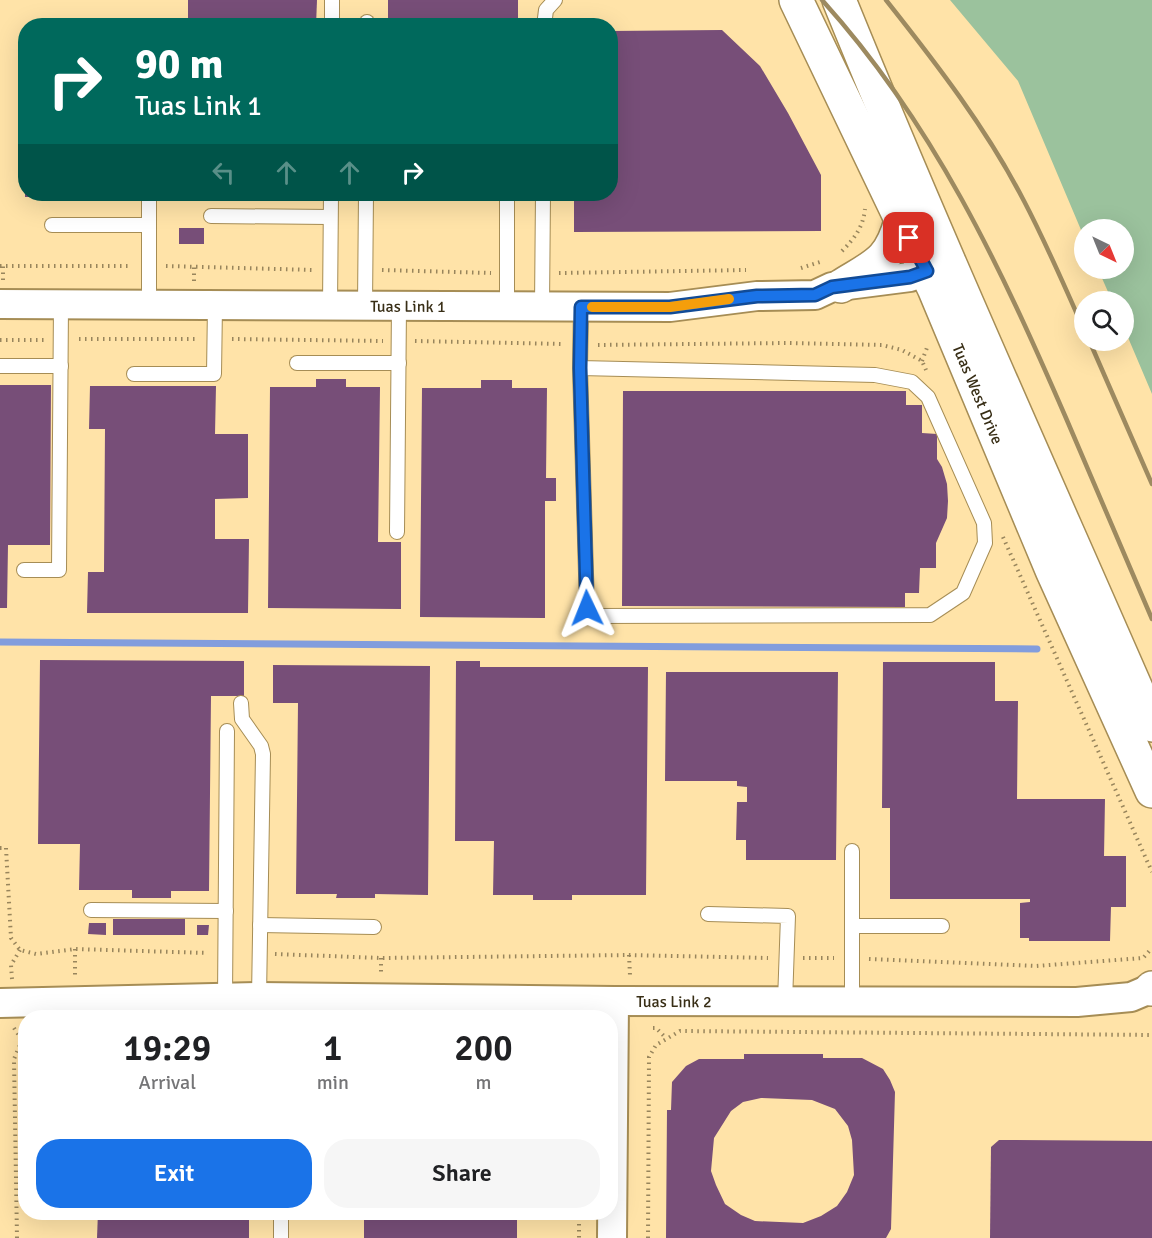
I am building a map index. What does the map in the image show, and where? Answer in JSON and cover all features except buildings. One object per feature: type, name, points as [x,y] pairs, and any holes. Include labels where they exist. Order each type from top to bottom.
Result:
[{"type":"main road","name":"Tuas West Drive","points":[[796,0],[901,221],[942,275],[1152,725]]},
{"type":"main road","name":"Tuas West Drive","points":[[839,0],[905,161],[942,275],[1052,570],[1152,790]]},
{"type":"main road","points":[[828,290],[886,256],[896,240],[901,221]]},
{"type":"street","name":"Tuas Link 1","points":[[0,304],[670,307],[942,275]]},
{"type":"street","name":"Tuas Link 2","points":[[0,1003],[259,997],[286,1007],[614,1001],[1077,1002],[1148,993]]},
{"type":"street","points":[[614,1001],[614,1010]]},
{"type":"street","points":[[612,1220],[612,1238]]},
{"type":"lane","points":[[332,0],[332,18]]},
{"type":"lane","points":[[545,18],[546,10],[555,0]]},
{"type":"lane","points":[[149,201],[149,305]]},
{"type":"lane","points":[[330,306],[331,201]]},
{"type":"lane","points":[[366,201],[366,306]]},
{"type":"lane","points":[[507,201],[507,307]]},
{"type":"lane","points":[[542,307],[543,201]]},
{"type":"lane","points":[[212,216],[330,217]]},
{"type":"lane","points":[[52,225],[149,225]]},
{"type":"lane","points":[[24,570],[59,570],[61,304]]},
{"type":"lane","points":[[134,374],[214,374],[215,305]]},
{"type":"lane","points":[[397,532],[399,306]]},
{"type":"lane","points":[[580,368],[875,375],[912,382],[928,397],[984,523],[985,543],[963,593],[930,615],[595,616],[587,608],[580,368],[581,307]]},
{"type":"lane","points":[[297,363],[399,363]]},
{"type":"lane","points":[[0,366],[61,366]]},
{"type":"lane","points":[[241,703],[242,719],[261,746],[263,754],[259,997]]},
{"type":"lane","points":[[225,999],[227,731]]},
{"type":"lane","points":[[852,851],[852,1002]]},
{"type":"lane","points":[[91,910],[226,911]]},
{"type":"lane","points":[[708,914],[788,916],[785,1002]]},
{"type":"lane","points":[[260,925],[374,927]]},
{"type":"lane","points":[[852,926],[942,926]]},
{"type":"lane","points":[[281,1220],[281,1238]]},
{"type":"path","points":[[0,340],[214,338],[580,345],[788,343],[882,345],[902,350],[922,361],[927,372]]},
{"type":"path","points":[[1001,531],[1152,872]]},
{"type":"path","points":[[0,848],[6,848],[11,938],[20,950],[36,954],[75,949],[225,954]]},
{"type":"path","points":[[260,953],[381,958],[629,955],[852,958],[1036,966],[1143,958],[1152,948]]},
{"type":"path","points":[[648,1238],[649,1058],[656,1045],[680,1031],[1152,1035]]},
{"type":"path","points":[[17,1238],[14,1059],[18,1050]]},
{"type":"path","points":[[579,1220],[579,1238]]},
{"type":"green space","points":[[950,0],[1152,0],[1152,394],[1134,351],[1134,291],[1108,291],[1102,279],[1134,279],[1134,219],[1076,219],[1018,81]]},
{"type":"waterway","points":[[0,642],[1037,649]]},
{"type":"railway","points":[[822,0],[862,47],[898,96],[961,198],[1041,361],[1152,619]]},
{"type":"railway","points":[[886,0],[942,72],[994,148],[1032,217],[1074,308]]},
{"type":"railway","points":[[1094,351],[1152,484]]},
{"type":"slow traffic","points":[[592,307],[670,307],[729,299]]},
{"type":"route","points":[[587,608],[580,368],[581,307],[670,307],[757,296],[815,295],[832,287],[910,277],[927,271],[909,238]]}]
